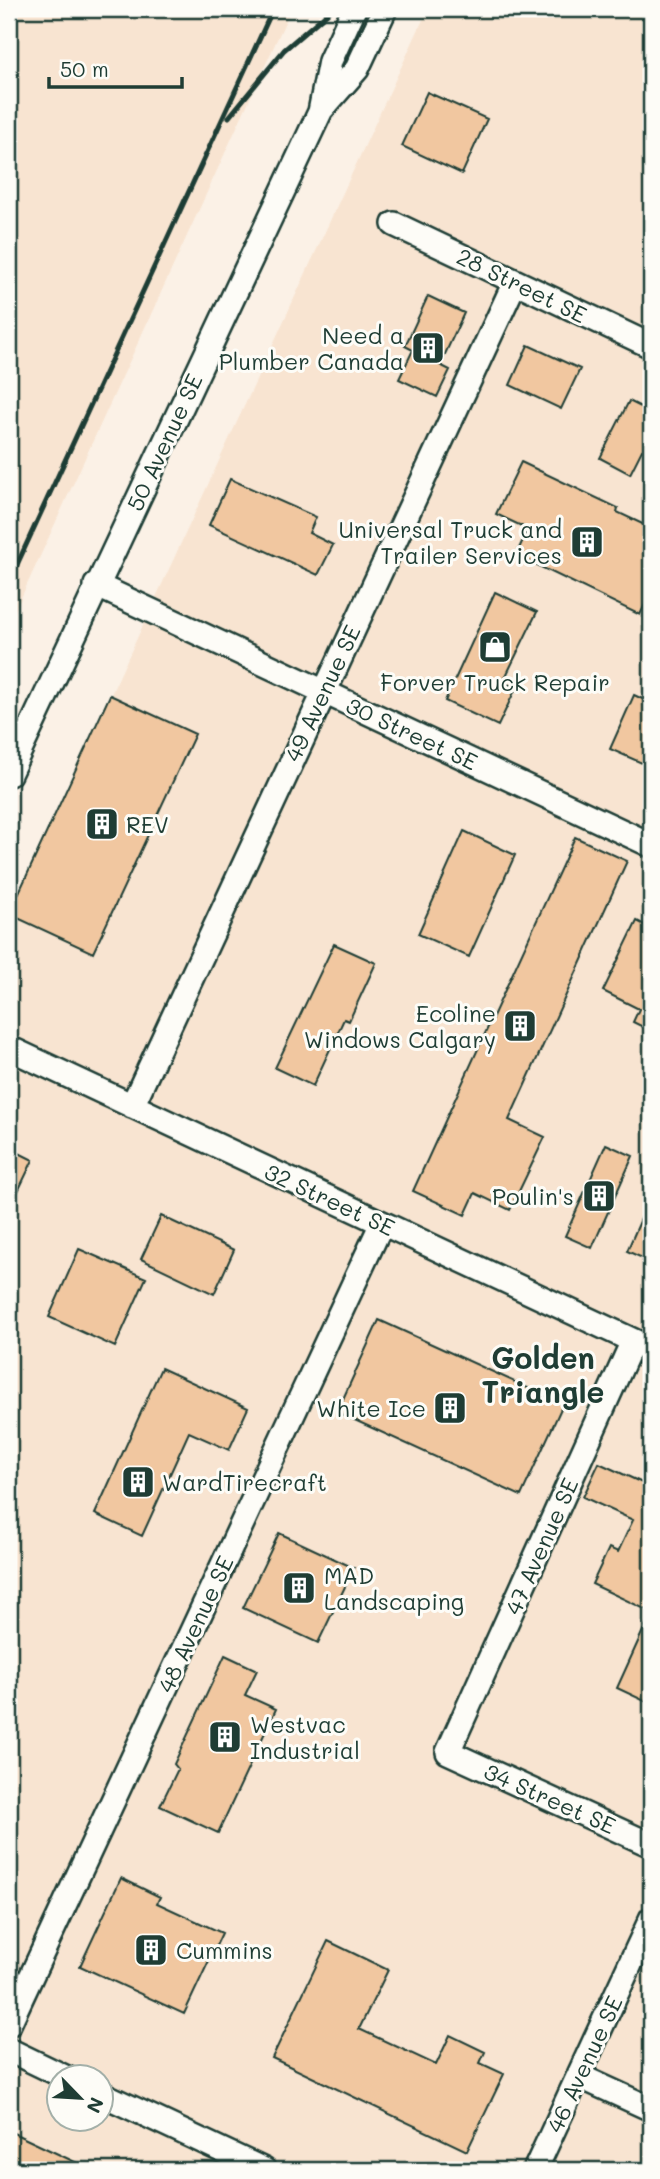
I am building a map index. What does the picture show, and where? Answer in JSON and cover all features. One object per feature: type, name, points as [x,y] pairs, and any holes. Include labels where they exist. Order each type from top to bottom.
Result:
[{"type":"street","name":"50 Avenue SE","points":[[9,774],[320,112],[330,61],[354,9]]},
{"type":"street","name":"50 Avenue SE","points":[[320,112],[357,69],[385,9]]},
{"type":"street","name":"28 Street SE","points":[[394,223],[651,346]]},
{"type":"street","name":"49 Avenue SE","points":[[132,1106],[514,282]]},
{"type":"street","name":"30 Street SE","points":[[96,585],[651,845]]},
{"type":"street","name":"32 Street SE","points":[[9,1048],[642,1345]]},
{"type":"street","name":"48 Avenue SE","points":[[9,2024],[382,1223]]},
{"type":"street","name":"47 Avenue SE","points":[[448,1752],[642,1345]]},
{"type":"street","name":"34 Street SE","points":[[448,1752],[651,1844]]},
{"type":"street","name":"46 Avenue SE","points":[[535,2170],[651,1919]]},
{"type":"street","points":[[9,2050],[46,2067]]},
{"type":"street","points":[[579,2076],[651,2109]]},
{"type":"street","points":[[116,2101],[264,2170]]},
{"type":"shaded area","points":[[9,9],[291,9],[9,624]]},
{"type":"shaded area","points":[[428,9],[651,9],[651,2170],[9,2170],[9,915]]},
{"type":"building","points":[[427,92],[487,119],[462,174],[402,146]]},
{"type":"building","name":"Need a Plumber Canada","points":[[428,296],[464,313],[440,365],[450,370],[437,397],[399,379],[413,350],[405,346]]},
{"type":"building","points":[[528,345],[580,369],[561,409],[510,385]]},
{"type":"building","points":[[629,401],[651,412],[651,454],[642,450],[630,474],[600,458]]},
{"type":"building","name":"Universal Truck and Trailer Services","points":[[521,462],[618,508],[617,512],[651,528],[651,592],[640,615],[516,555],[528,529],[496,514]]},
{"type":"building","points":[[230,479],[316,517],[309,533],[333,545],[318,575],[209,525]]},
{"type":"building","name":"Forver Truck Repair","points":[[495,592],[537,612],[503,682],[516,688],[498,726],[445,701]]},
{"type":"building","name":"REV","points":[[110,695],[195,734],[93,953],[9,914]]},
{"type":"building","points":[[634,695],[651,703],[651,767],[610,749]]},
{"type":"building","points":[[464,831],[515,855],[469,957],[418,934]]},
{"type":"building","name":"Ecoline Windows Calgary","points":[[575,837],[627,861],[509,1120],[545,1137],[510,1210],[475,1193],[465,1215],[413,1191]]},
{"type":"building","points":[[637,921],[651,928],[651,1031],[633,1022],[639,1009],[603,991]]},
{"type":"building","points":[[334,944],[376,963],[349,1021],[344,1019],[313,1086],[275,1068]]},
{"type":"building","name":"Poulin's","points":[[606,1144],[633,1156],[592,1248],[565,1236]]},
{"type":"building","points":[[9,1148],[33,1160],[9,1210]]},
{"type":"building","points":[[651,1196],[651,1262],[627,1251]]},
{"type":"building","points":[[161,1216],[234,1250],[214,1294],[141,1259]]},
{"type":"building","points":[[79,1249],[146,1278],[115,1347],[49,1317]]},
{"type":"building","name":"White Ice","points":[[379,1320],[563,1404],[521,1496],[337,1412]]},
{"type":"building","name":"WardTirecraft","points":[[161,1368],[248,1408],[229,1450],[189,1432],[142,1536],[95,1514]]},
{"type":"building","points":[[599,1463],[651,1487],[651,1612],[592,1584],[609,1548],[618,1552],[633,1520],[583,1497]]},
{"type":"building","name":"MAD Landscaping","points":[[279,1533],[354,1568],[318,1643],[243,1608]]},
{"type":"building","points":[[651,1613],[651,1704],[617,1688]]},
{"type":"building","name":"Westvac Industrial","points":[[225,1655],[257,1670],[245,1695],[276,1709],[218,1833],[160,1806],[178,1769],[174,1764]]},
{"type":"building","name":"Cummins","points":[[121,1878],[160,1897],[157,1903],[222,1933],[184,2014],[80,1966]]},
{"type":"building","points":[[328,1941],[388,1970],[359,2029],[436,2065],[450,2035],[485,2052],[480,2063],[504,2074],[467,2151],[272,2058]]},
{"type":"building","points":[[9,2131],[92,2170],[9,2170]]},
{"type":"railway","points":[[9,582],[273,9]]},
{"type":"railway","points":[[229,117],[284,50],[332,9]]},
{"type":"place","name":"Need a Plumber Canada","points":[[428,348]]},
{"type":"place","name":"Universal Truck and Trailer Services","points":[[587,542]]},
{"type":"place","name":"Forver Truck Repair","points":[[495,647]]},
{"type":"place","name":"REV","points":[[102,824]]},
{"type":"place","name":"Ecoline Windows Calgary","points":[[520,1026]]},
{"type":"place","name":"Poulin's","points":[[599,1196]]},
{"type":"place","name":"White Ice","points":[[450,1408]]},
{"type":"place","name":"WardTirecraft","points":[[138,1482]]},
{"type":"place","name":"MAD Landscaping","points":[[299,1588]]},
{"type":"place","name":"Westvac Industrial","points":[[225,1737]]},
{"type":"place","name":"Cummins","points":[[151,1950]]},
{"type":"district","name":"Golden Triangle","points":[[543,1374]]}]
